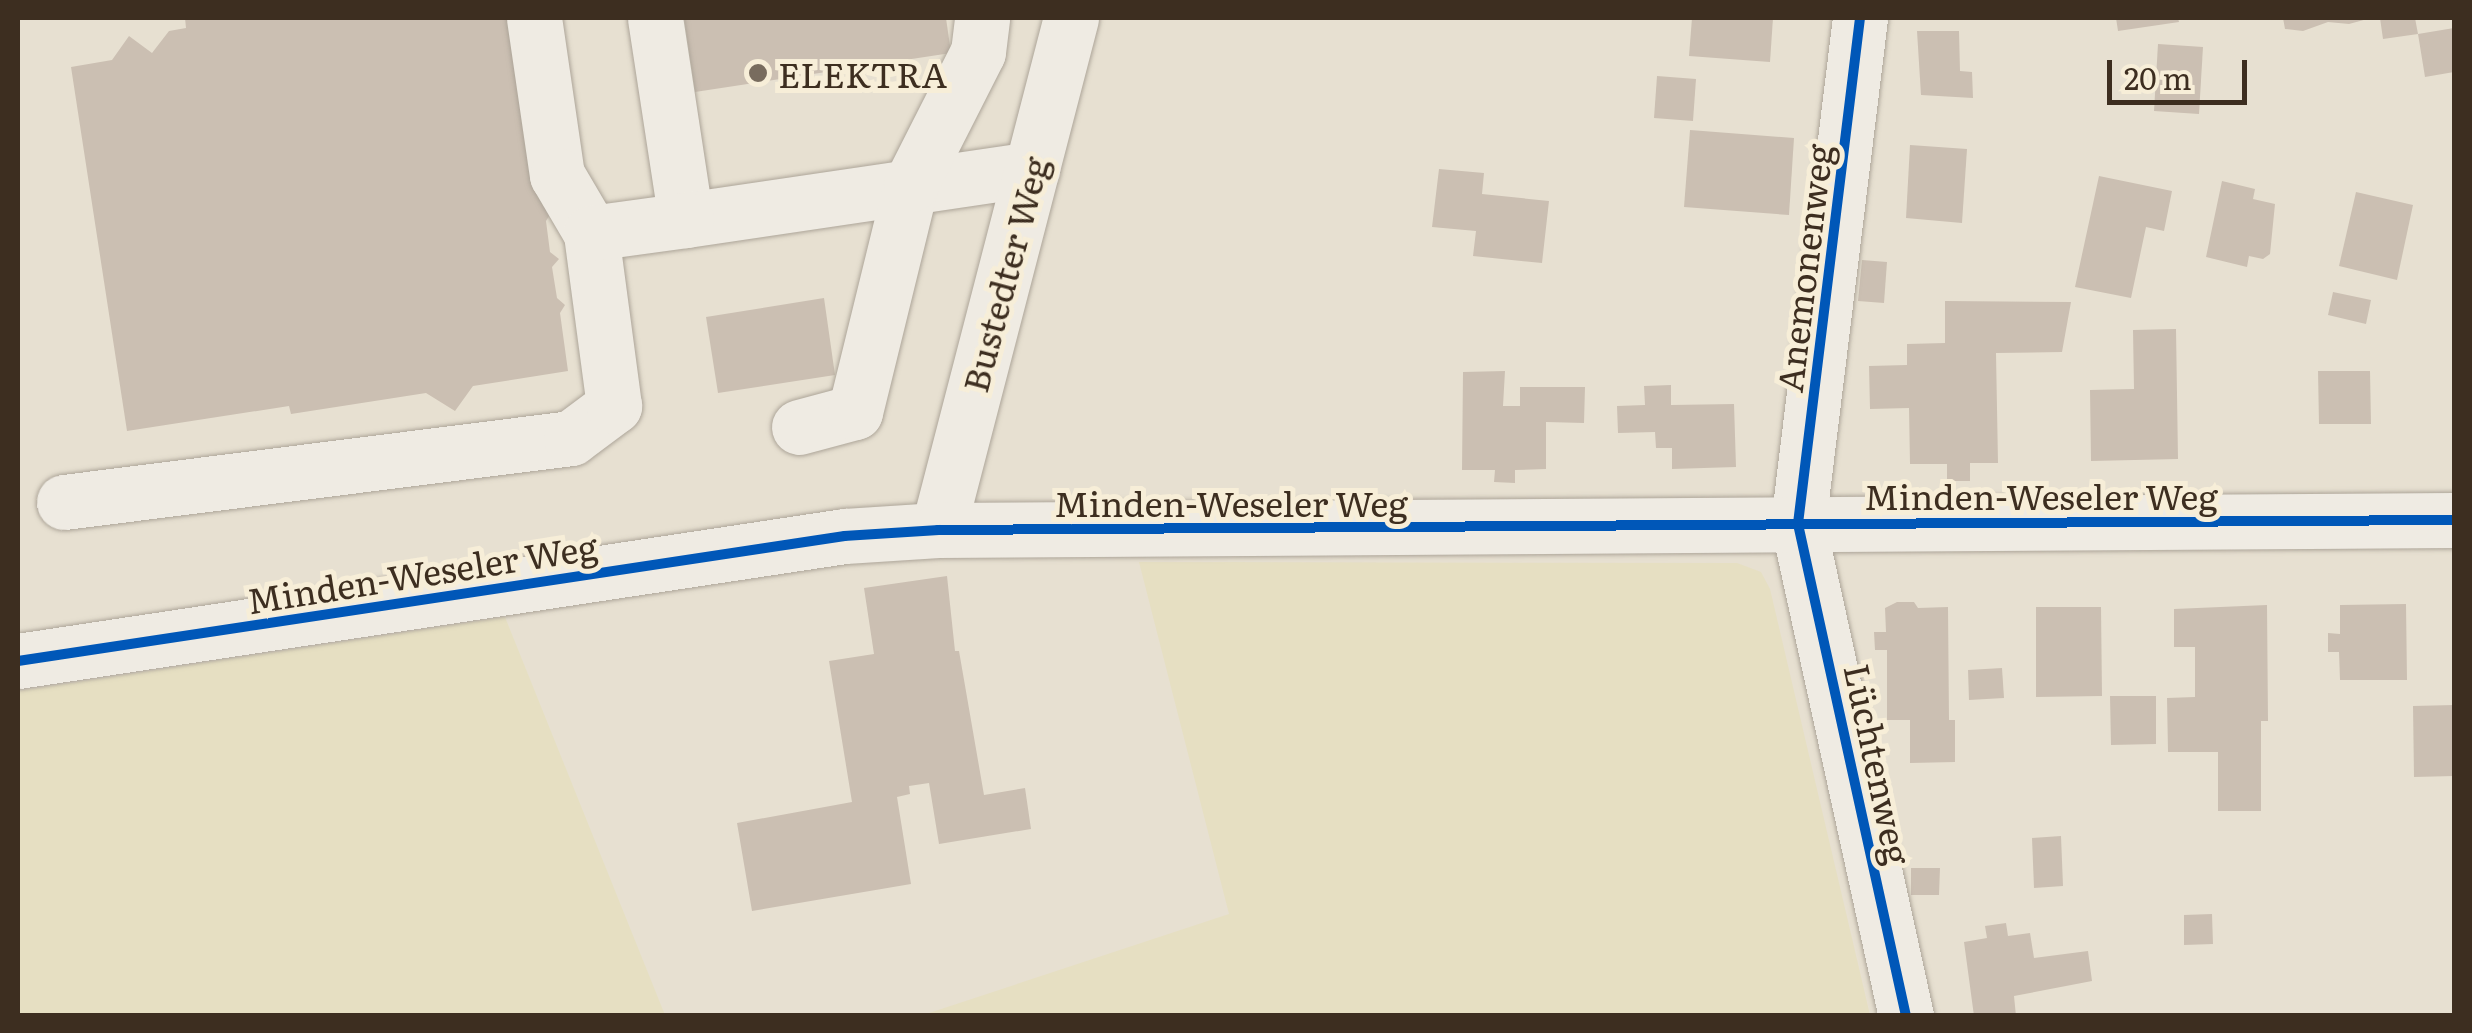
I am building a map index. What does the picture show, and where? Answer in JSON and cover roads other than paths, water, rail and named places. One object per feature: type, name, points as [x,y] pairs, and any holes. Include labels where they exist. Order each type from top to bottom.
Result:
[{"type":"street","points":[[64,502],[571,438],[614,406],[591,233],[557,175],[534,18]]},
{"type":"street","points":[[655,18],[686,220]]},
{"type":"street","points":[[799,427],[855,412],[911,184],[978,52],[982,18]]},
{"type":"street","name":"Bustedter Weg","points":[[938,530],[1071,18]]},
{"type":"street","name":"Anemonenweg","points":[[1798,524],[1860,18]]},
{"type":"street","points":[[591,233],[1032,169]]},
{"type":"street","name":"Minden-Weseler Weg","points":[[18,661],[845,536],[938,530],[2454,520]]},
{"type":"street","name":"Lüchtenweg","points":[[1798,524],[1906,1016]]},
{"type":"place","name":"ELEKTRA","points":[[758,73]]}]
